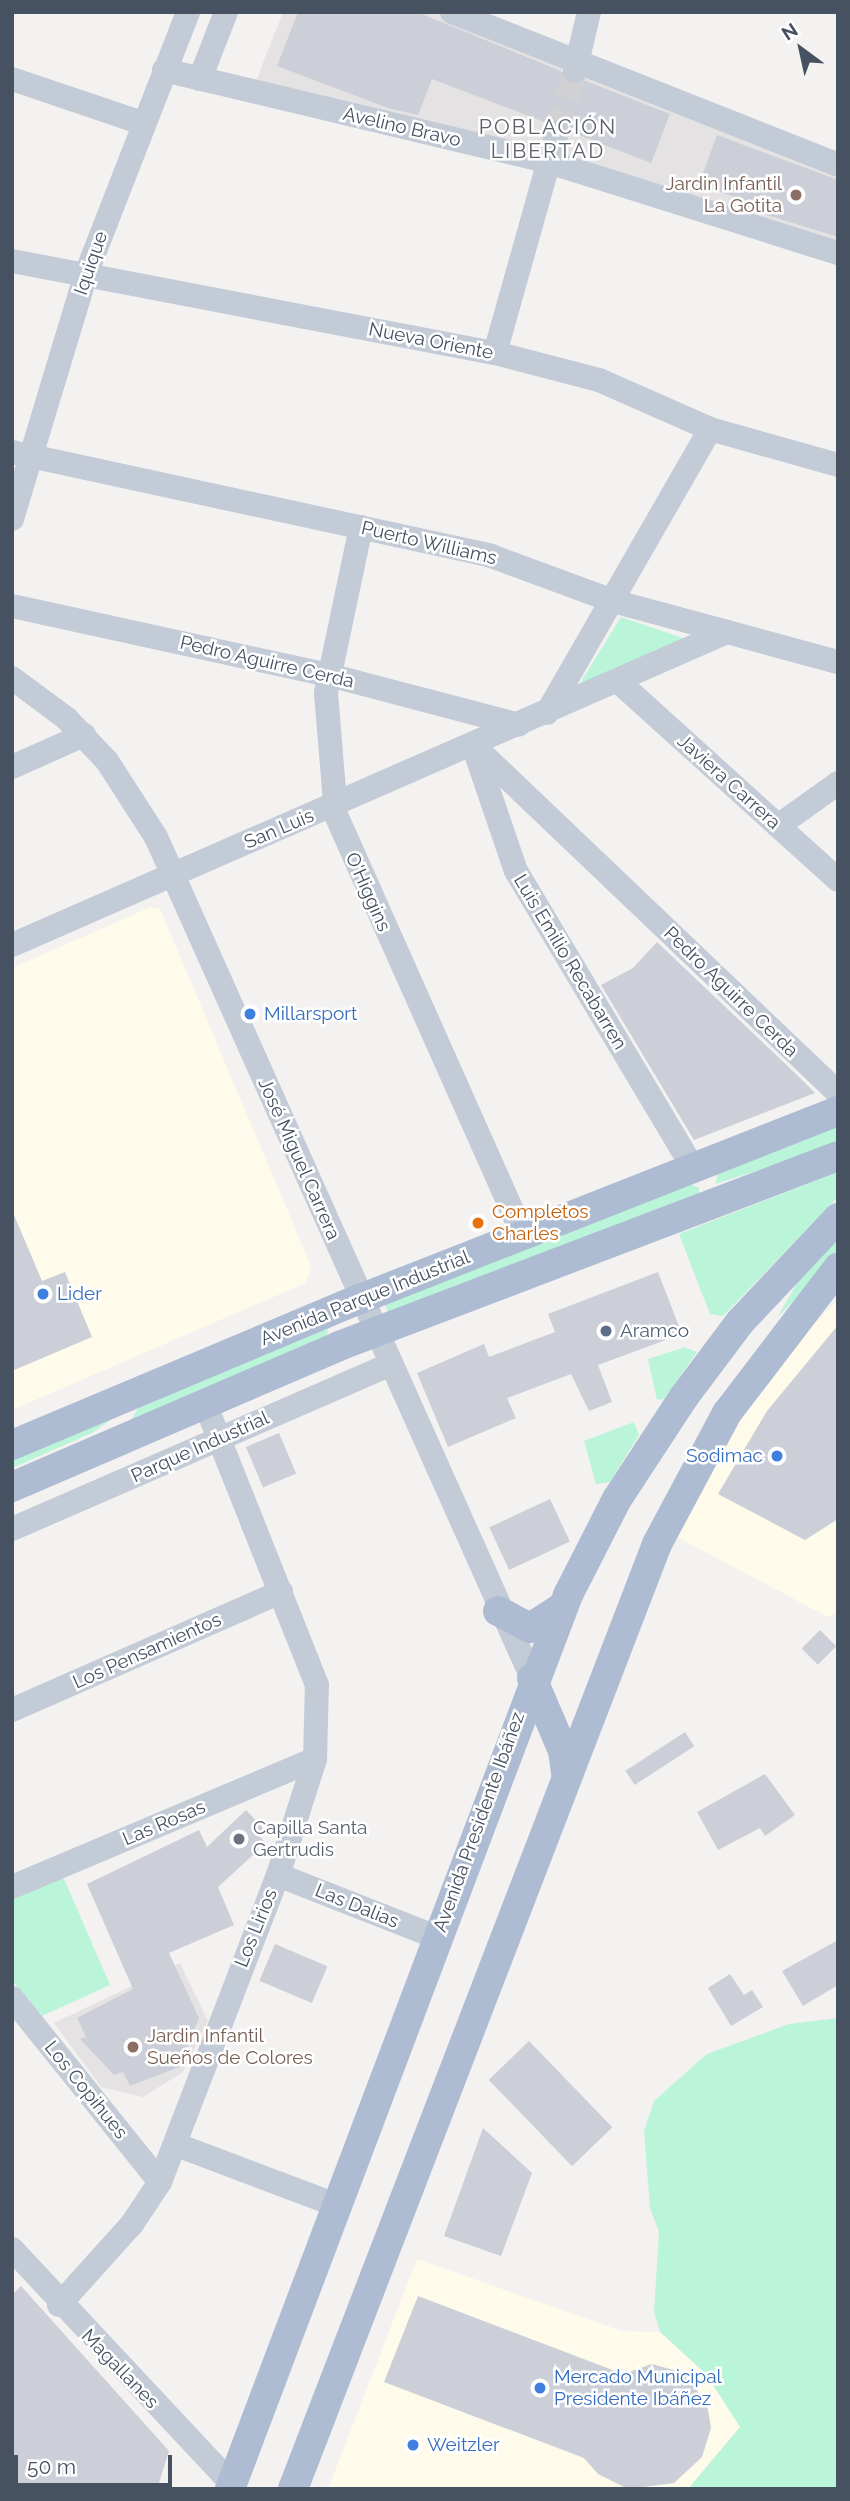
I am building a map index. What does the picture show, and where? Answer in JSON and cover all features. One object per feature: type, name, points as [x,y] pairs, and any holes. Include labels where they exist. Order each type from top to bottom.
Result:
[{"type":"main road","name":"Avenida Parque Industrial","points":[[12,1445],[360,1299],[838,1111]]},
{"type":"main road","name":"Avenida Parque Industrial","points":[[12,1487],[374,1333],[838,1156]]},
{"type":"main road","points":[[693,1168],[710,1184],[705,1206]]},
{"type":"main road","name":"Avenida Presidente Ibáñez","points":[[233,2487],[532,1678],[562,1607],[612,1508],[677,1407],[740,1322],[838,1218]]},
{"type":"main road","points":[[293,2489],[647,1569],[690,1476],[755,1371],[838,1268]]},
{"type":"main road","points":[[498,1611],[530,1628],[562,1607]]},
{"type":"main road","points":[[532,1678],[563,1751],[567,1778]]},
{"type":"street","name":"Iquique","points":[[12,519],[22,454],[142,123],[188,12]]},
{"type":"street","points":[[200,79],[226,12]]},
{"type":"street","points":[[452,12],[576,66],[838,165]]},
{"type":"street","points":[[576,66],[589,12]]},
{"type":"street","name":"Avelino Bravo","points":[[164,70],[549,162],[838,253]]},
{"type":"street","points":[[12,79],[142,123]]},
{"type":"street","points":[[495,353],[557,133]]},
{"type":"street","name":"Nueva Oriente","points":[[12,261],[495,353],[599,380],[710,429],[838,465]]},
{"type":"street","points":[[547,713],[710,429]]},
{"type":"street","name":"Puerto Williams","points":[[22,454],[491,556],[613,601],[838,662]]},
{"type":"street","name":"O'Higgins","points":[[361,527],[328,675],[327,748],[334,805],[523,1235]]},
{"type":"street","name":"Pedro Aguirre Cerda","points":[[12,606],[328,675],[519,725]]},
{"type":"street","name":"San Luis","points":[[12,945],[620,683],[727,632]]},
{"type":"street","name":"José Miguel Carrera","points":[[12,678],[84,735],[135,801],[174,874],[388,1365],[498,1611],[532,1678]]},
{"type":"street","name":"Javiera Carrera","points":[[620,683],[838,880]]},
{"type":"street","points":[[12,767],[84,735]]},
{"type":"street","name":"Pedro Aguirre Cerda","points":[[473,745],[838,1093]]},
{"type":"street","name":"Luis Emilio Recabarren","points":[[473,745],[516,871],[693,1168]]},
{"type":"street","points":[[778,826],[838,783]]},
{"type":"street","name":"Parque Industrial","points":[[12,1529],[388,1365]]},
{"type":"street","name":"Los Lirios","points":[[59,2305],[132,2224],[160,2182],[177,2145],[278,1875],[315,1759],[317,1685],[205,1404]]},
{"type":"street","name":"Los Pensamientos","points":[[12,1710],[281,1592]]},
{"type":"street","name":"Las Rosas","points":[[12,1887],[315,1759]]},
{"type":"street","name":"Las Dalias","points":[[278,1875],[436,1937]]},
{"type":"street","name":"Los Copihues","points":[[12,1998],[160,2182]]},
{"type":"street","points":[[177,2145],[336,2205]]},
{"type":"street","name":"Magallanes","points":[[12,2249],[59,2305],[233,2487]]},
{"type":"shaded area","points":[[283,12],[440,12],[838,178],[838,243],[256,81]]},
{"type":"shaded area","name":"Lider","points":[[151,907],[160,909],[311,1266],[306,1283],[12,1410],[12,968]]},
{"type":"shaded area","name":"Sodimac","points":[[838,1300],[838,1611],[828,1617],[675,1536],[731,1429],[796,1343]]},
{"type":"shaded area","name":"Jardin Infantil Sueños de Colores","points":[[180,1963],[208,2021],[183,2072],[143,2097],[101,2087],[54,2023]]},
{"type":"shaded area","name":"Mercado Municipal Presidente Ibáñez","points":[[417,2259],[622,2331],[660,2332],[706,2374],[740,2427],[688,2489],[328,2489]]},
{"type":"green space","points":[[621,617],[686,639],[581,686],[582,680]]},
{"type":"green space","points":[[838,1126],[838,1145],[715,1184],[718,1173]]},
{"type":"green space","points":[[838,1172],[838,1197],[723,1316],[710,1314],[679,1234]]},
{"type":"green space","points":[[688,1183],[699,1188],[699,1195],[389,1314],[383,1300]]},
{"type":"green space","points":[[838,1233],[838,1255],[777,1318],[798,1281]]},
{"type":"green space","points":[[328,1327],[327,1339],[131,1421],[143,1399]]},
{"type":"green space","points":[[685,1347],[697,1352],[664,1399],[657,1400],[648,1359]]},
{"type":"green space","points":[[112,1419],[92,1433],[12,1468],[12,1454]]},
{"type":"green space","points":[[634,1422],[639,1435],[610,1482],[596,1484],[584,1441]]},
{"type":"green space","points":[[62,1874],[110,1985],[42,2016],[12,1980],[12,1896]]},
{"type":"green space","points":[[838,2018],[838,2489],[688,2489],[740,2427],[706,2374],[660,2332],[654,2312],[659,2232],[650,2208],[644,2131],[654,2101],[707,2054],[789,2024]]},
{"type":"building","points":[[298,12],[417,12],[561,71],[571,85],[586,81],[670,114],[651,163],[571,132],[562,119],[547,123],[432,79],[418,115],[388,108],[277,66]]},
{"type":"building","name":"Jardin Infantil La Gotita","points":[[717,135],[838,180],[838,237],[754,211],[756,205],[699,184]]},
{"type":"building","points":[[657,942],[815,1093],[694,1140],[601,985],[633,968]]},
{"type":"building","name":"Lider","points":[[12,1210],[42,1281],[65,1272],[92,1337],[12,1371]]},
{"type":"building","points":[[658,1272],[682,1334],[598,1365],[612,1402],[589,1411],[571,1374],[507,1398],[516,1418],[448,1447],[417,1373],[484,1344],[489,1357],[555,1332],[548,1314]]},
{"type":"building","points":[[838,1325],[838,1519],[805,1540],[718,1494],[767,1411]]},
{"type":"building","points":[[279,1433],[296,1474],[263,1488],[246,1447]]},
{"type":"building","points":[[550,1499],[570,1542],[509,1570],[489,1527]]},
{"type":"building","points":[[820,1630],[836,1646],[818,1665],[802,1648]]},
{"type":"building","points":[[685,1732],[694,1746],[635,1785],[625,1771]]},
{"type":"building","points":[[765,1774],[795,1815],[765,1836],[760,1828],[718,1850],[697,1812]]},
{"type":"building","points":[[246,1810],[265,1830],[259,1836],[266,1843],[218,1887],[234,1925],[169,1953],[199,2018],[179,2067],[130,2086],[123,2072],[114,2075],[80,2039],[86,2037],[77,2018],[133,1989],[87,1884],[199,1830],[207,1847]]},
{"type":"building","points":[[838,1940],[838,1985],[803,2006],[782,1971]]},
{"type":"building","points":[[275,1944],[327,1966],[312,2003],[259,1981]]},
{"type":"building","points":[[730,1974],[744,1995],[752,1990],[763,2007],[731,2026],[708,1988]]},
{"type":"building","points":[[529,2041],[612,2127],[572,2166],[489,2080]]},
{"type":"building","points":[[483,2128],[532,2173],[501,2256],[444,2236]]},
{"type":"building","points":[[21,2286],[169,2451],[157,2489],[12,2489],[12,2295]]},
{"type":"building","name":"Mercado Municipal Presidente Ibáñez","points":[[418,2296],[623,2374],[652,2364],[684,2373],[707,2404],[711,2428],[702,2457],[674,2483],[628,2489],[598,2474],[584,2458],[384,2382]]},
{"type":"tunnel","points":[[557,133],[575,71]]},
{"type":"place","name":"Jardin Infantil La Gotita","points":[[796,195]]},
{"type":"place","name":"Millarsport","points":[[250,1014]]},
{"type":"place","name":"Completos Charles","points":[[478,1223]]},
{"type":"place","name":"Lider","points":[[43,1294]]},
{"type":"place","name":"Aramco","points":[[606,1331]]},
{"type":"place","name":"Sodimac","points":[[777,1456]]},
{"type":"place","name":"Capilla Santa Gertrudis","points":[[239,1839]]},
{"type":"place","name":"Jardin Infantil Sueños de Colores","points":[[133,2047]]},
{"type":"place","name":"Mercado Municipal Presidente Ibáñez","points":[[540,2388]]},
{"type":"place","name":"Weitzler","points":[[413,2445]]},
{"type":"district","name":"POBLACIÓN LIBERTAD","points":[[548,139]]}]
